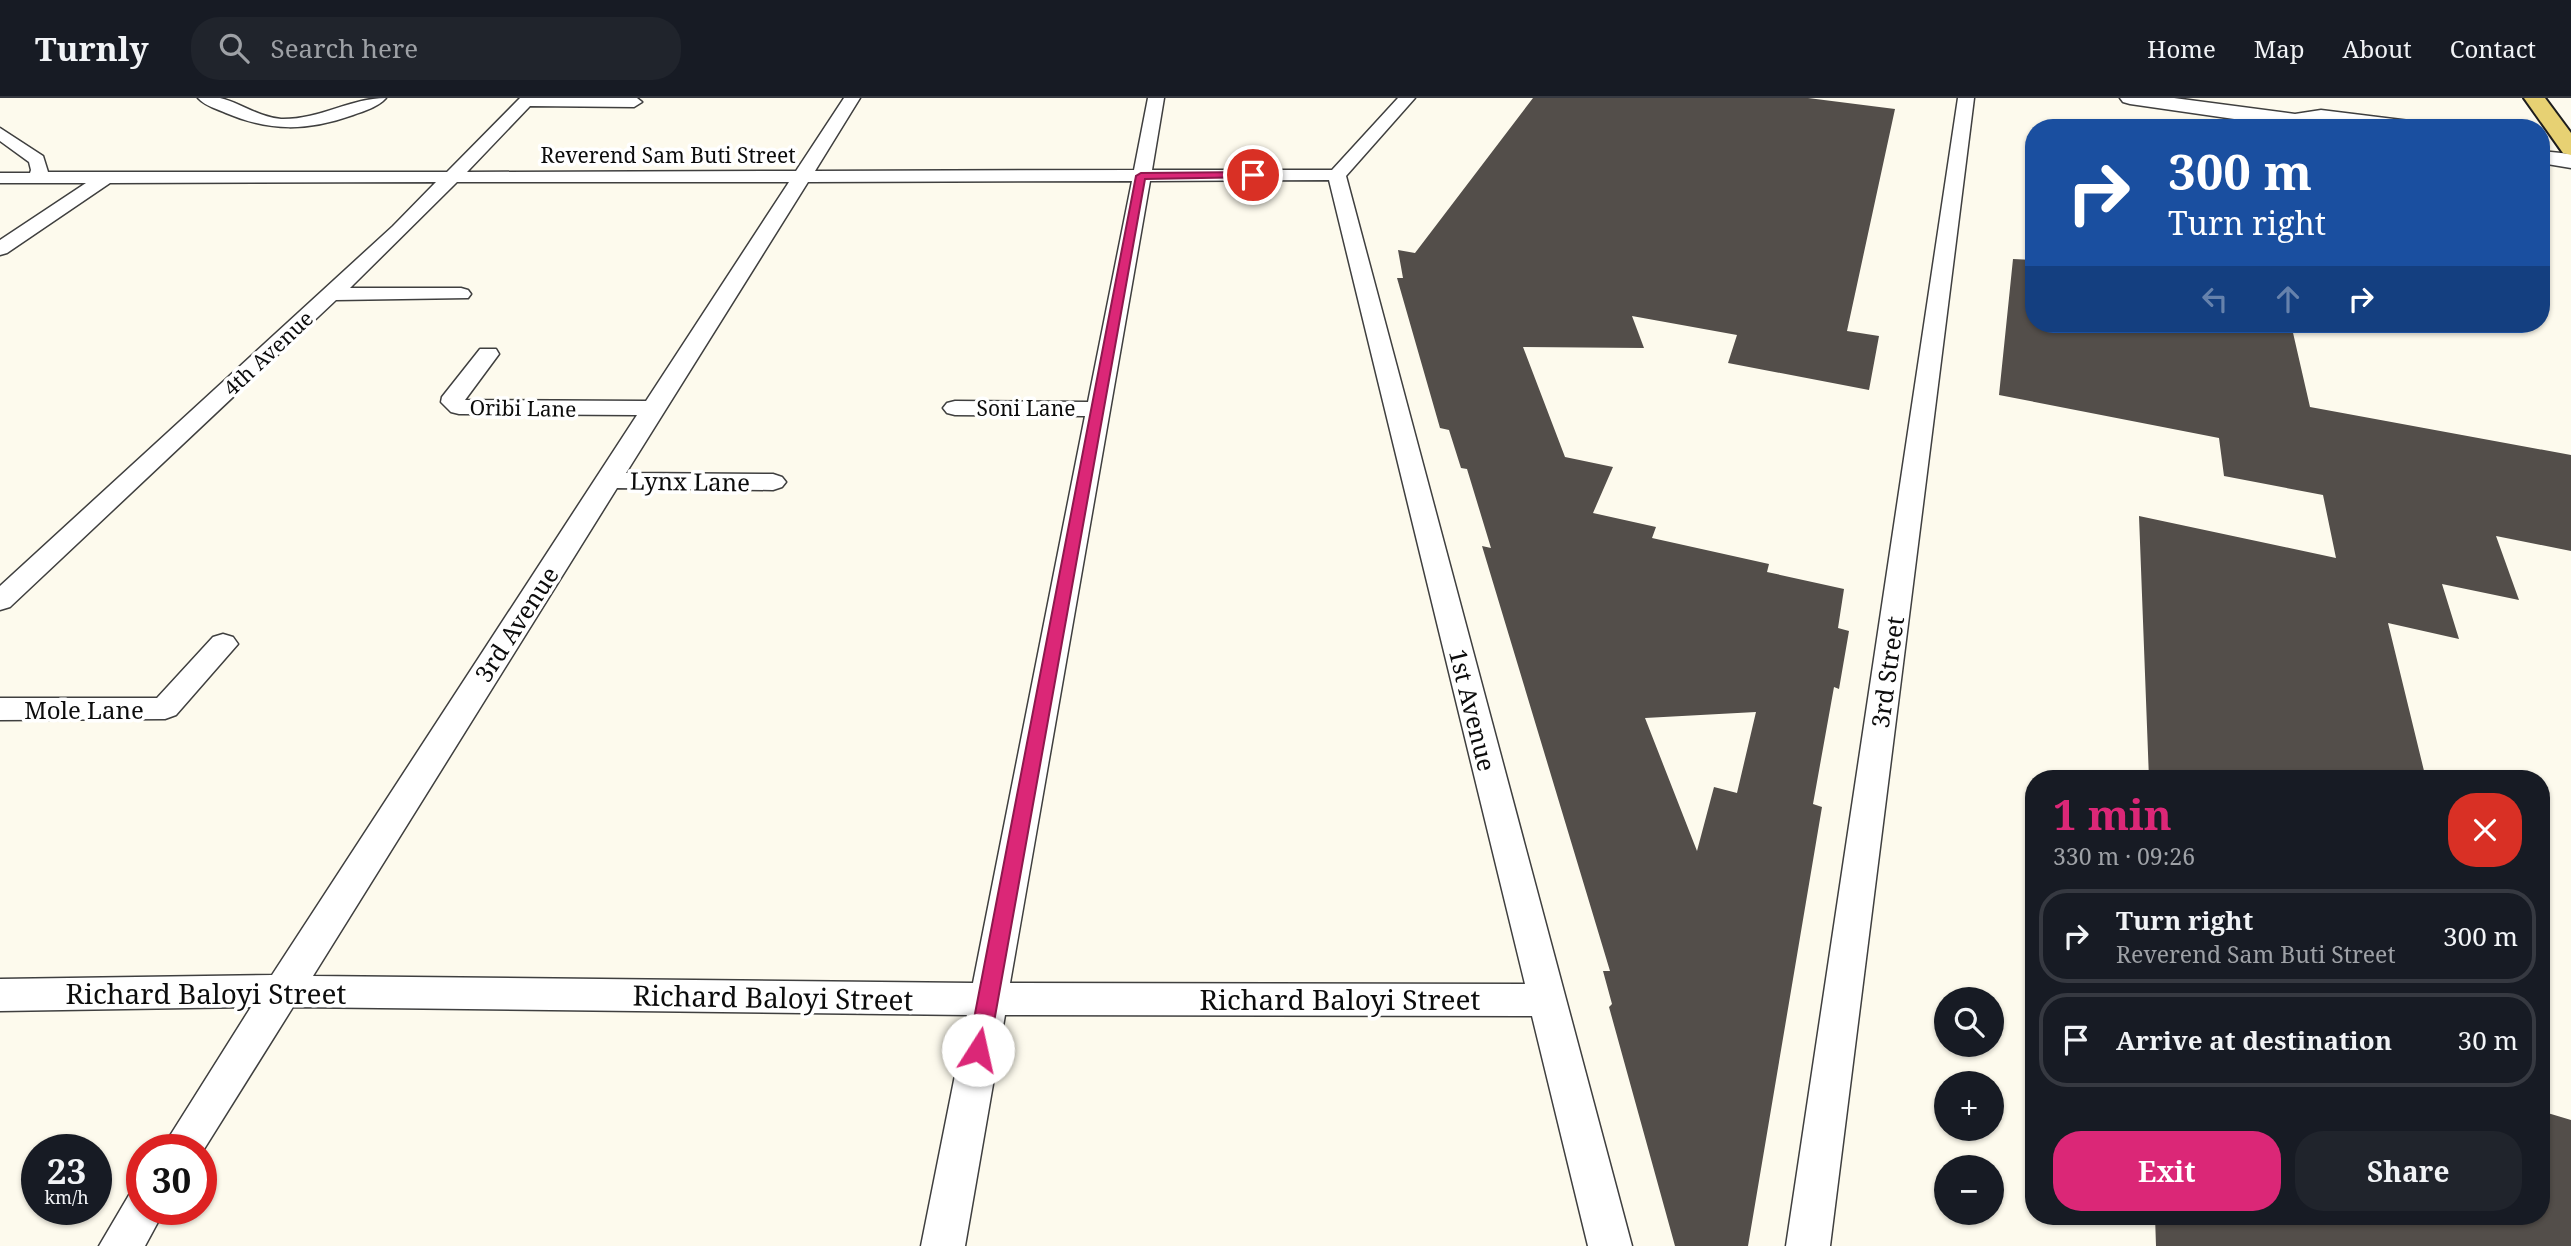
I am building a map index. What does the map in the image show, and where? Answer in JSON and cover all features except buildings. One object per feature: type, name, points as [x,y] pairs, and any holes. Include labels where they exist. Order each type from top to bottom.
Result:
[{"type":"main road","points":[[2534,98],[2549,119]]},
{"type":"main road","points":[[2550,120],[2571,150]]},
{"type":"street","points":[[206,98],[257,119],[289,123],[344,112],[378,98]]},
{"type":"street","name":"3rd Avenue","points":[[191,1134],[852,98]]},
{"type":"street","points":[[943,1246],[1156,98]]},
{"type":"street","points":[[1337,175],[1407,98]]},
{"type":"street","name":"3rd Street","points":[[1808,1246],[1966,98]]},
{"type":"street","points":[[2130,98],[2285,119]]},
{"type":"street","points":[[528,99],[634,102]]},
{"type":"street","name":"4th Avenue","points":[[0,601],[331,294],[454,177],[528,99]]},
{"type":"street","points":[[2299,119],[2321,116],[2345,119]]},
{"type":"street","points":[[0,133],[37,160],[40,170],[36,178]]},
{"type":"street","points":[[2550,144],[2571,150]]},
{"type":"street","points":[[2550,155],[2571,150]]},
{"type":"street","name":"Reverend Sam Buti Street","points":[[0,178],[1337,175]]},
{"type":"street","name":"1st Avenue","points":[[1337,175],[1610,1246]]},
{"type":"street","points":[[0,249],[106,178]]},
{"type":"street","points":[[563,195],[578,178]]},
{"type":"street","points":[[331,294],[461,294]]},
{"type":"street","name":"Oribi Lane","points":[[488,354],[453,397],[453,402],[459,407],[654,408]]},
{"type":"street","name":"Soni Lane","points":[[955,408],[1098,409]]},
{"type":"street","name":"Lynx Lane","points":[[608,480],[772,482]]},
{"type":"street","name":"Mole Lane","points":[[0,709],[165,708],[223,644]]},
{"type":"street","name":"Richard Baloyi Street","points":[[0,995],[281,991],[988,999],[1546,1000]]},
{"type":"street","points":[[121,1246],[134,1225]]},
{"type":"route","points":[[978,1050],[1141,176],[1253,175]]}]
